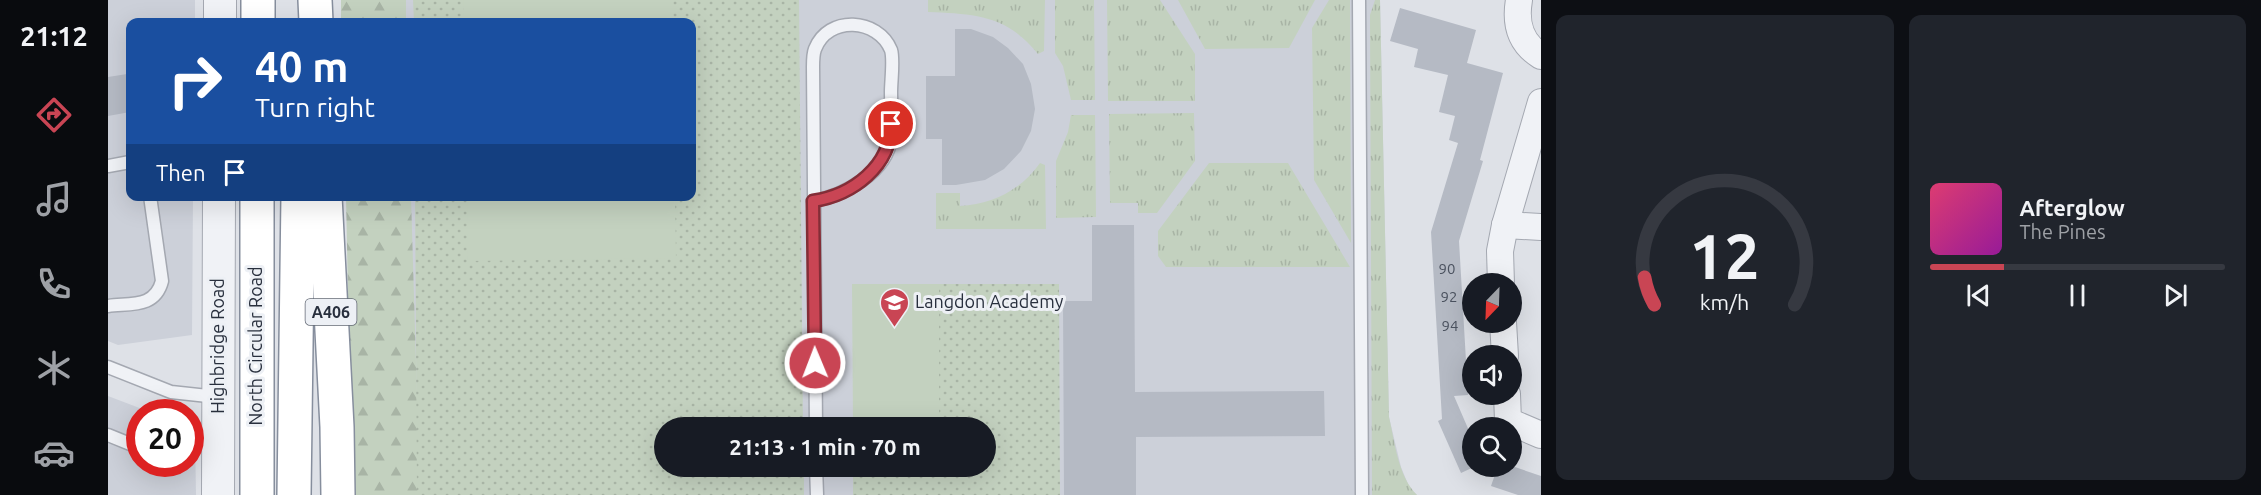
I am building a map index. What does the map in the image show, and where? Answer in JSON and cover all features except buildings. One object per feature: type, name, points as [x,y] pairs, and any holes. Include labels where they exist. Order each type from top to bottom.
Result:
[{"type":"highway","points":[[258,0],[258,18]]},
{"type":"highway","points":[[301,18],[302,0]]},
{"type":"highway","points":[[315,0],[316,18]]},
{"type":"highway","name":"North Circular Road","points":[[257,201],[257,495]]},
{"type":"highway","name":"North Circular Road","points":[[294,495],[297,201]]},
{"type":"highway","name":"A406","points":[[325,201],[337,427],[338,495]]},
{"type":"street","points":[[220,0],[220,18]]},
{"type":"street","points":[[1519,0],[1516,15],[1520,31],[1527,45],[1541,56]]},
{"type":"street","points":[[1501,273],[1500,251],[1505,225],[1541,102]]},
{"type":"street","name":"Highbridge Road","points":[[218,495],[219,201]]},
{"type":"street","points":[[1505,225],[1541,227]]},
{"type":"street","points":[[1507,405],[1508,421],[1541,435]]},
{"type":"lane","points":[[1359,0],[1362,495]]},
{"type":"lane","points":[[813,201],[842,193],[866,177],[882,158],[891,140],[891,51],[879,33],[862,25],[845,24],[832,29],[822,37],[814,49],[813,201],[816,417]]},
{"type":"lane","points":[[108,166],[126,163]]},
{"type":"lane","points":[[108,306],[151,300],[159,293],[162,281],[151,201]]},
{"type":"lane","points":[[109,371],[171,392],[218,397]]},
{"type":"lane","points":[[108,435],[126,442]]},
{"type":"lane","points":[[816,477],[817,495]]},
{"type":"shaded area","points":[[108,0],[195,0],[195,18],[126,18],[126,201],[193,201],[192,335],[118,345],[108,341]]},
{"type":"shaded area","name":"Langdon Academy","points":[[394,0],[1380,0],[1389,417],[1401,467],[1410,489],[1417,495],[405,495],[398,201],[696,201],[696,18],[394,18]]},
{"type":"shaded area","points":[[108,396],[126,403],[126,477],[196,477],[196,495],[108,495]]},
{"type":"green space","points":[[341,0],[406,0],[406,18],[341,18]]},
{"type":"green space","points":[[413,0],[799,0],[803,417],[654,417],[654,477],[804,477],[804,495],[417,495],[415,201],[696,201],[696,18],[414,18]]},
{"type":"green space","points":[[463,0],[671,0],[671,18],[464,18]]},
{"type":"green space","points":[[928,0],[1045,0],[1044,51],[1038,54],[1014,31],[989,19],[928,12]]},
{"type":"green space","points":[[1055,0],[1094,0],[1095,100],[1071,100],[1063,66],[1055,53]]},
{"type":"green space","points":[[1107,0],[1160,0],[1195,54],[1195,101],[1108,101]]},
{"type":"green space","points":[[1178,0],[1315,0],[1289,48],[1205,49]]},
{"type":"green space","points":[[1329,0],[1350,0],[1351,243],[1314,180],[1312,28]]},
{"type":"green space","points":[[1375,0],[1380,0],[1389,417],[1401,469],[1417,495],[1372,495],[1370,15]]},
{"type":"green space","points":[[1194,113],[1195,161],[1157,213],[1138,213],[1138,203],[1110,203],[1109,114]]},
{"type":"green space","points":[[1071,115],[1095,115],[1096,217],[1056,218],[1056,161],[1068,132]]},
{"type":"green space","points":[[1040,163],[1045,165],[1046,229],[936,229],[936,193],[960,193],[960,206],[995,199],[1024,181]]},
{"type":"green space","points":[[1209,163],[1288,163],[1350,267],[1166,267],[1158,256],[1158,231]]},
{"type":"green space","points":[[346,201],[411,201],[420,495],[352,495]]},
{"type":"green space","points":[[467,201],[675,201],[676,258],[468,261]]},
{"type":"green space","points":[[852,284],[939,284],[939,417],[853,417]]},
{"type":"green space","points":[[939,284],[1059,284],[1060,495],[853,495],[853,477],[996,477],[996,417],[939,417]]},
{"type":"place","name":"Langdon Academy","points":[[894,328]]},
{"type":"route","points":[[815,363],[813,201],[842,193],[866,177],[882,158],[891,140],[891,124]]}]
